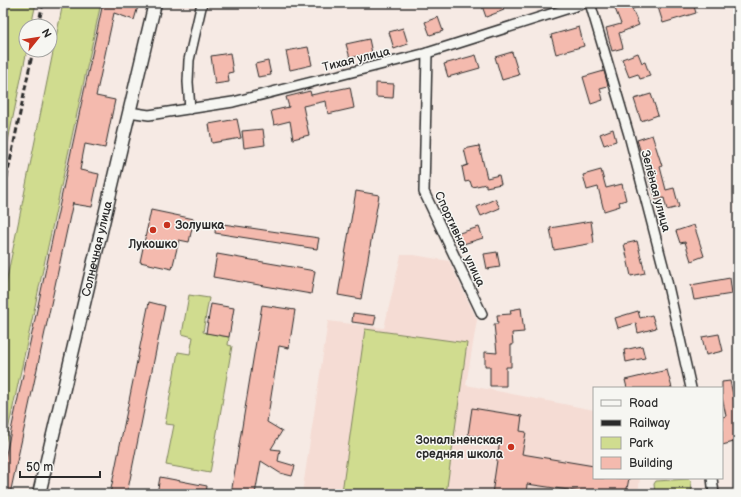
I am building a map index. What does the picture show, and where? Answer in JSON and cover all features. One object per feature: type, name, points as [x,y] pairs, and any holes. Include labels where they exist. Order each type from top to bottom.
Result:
[{"type":"street","name":"Солнечная улица","points":[[39,494],[155,3]]},
{"type":"street","points":[[190,109],[188,82],[189,60],[202,3]]},
{"type":"street","name":"Тихая улица","points":[[129,112],[149,115],[233,102],[427,53],[585,3]]},
{"type":"street","name":"Зелёная улица","points":[[590,3],[628,135],[664,270],[691,387]]},
{"type":"street","name":"Спортивная улица","points":[[427,53],[424,192],[482,314]]},
{"type":"street","points":[[712,479],[714,494]]},
{"type":"shaded area","points":[[401,255],[414,255],[449,261],[477,320],[466,385],[593,410],[593,479],[640,479],[638,494],[302,494],[328,321],[384,328]]},
{"type":"green space","points":[[3,3],[36,3],[33,18],[18,18],[18,58],[25,58],[3,165]]},
{"type":"green space","points":[[63,3],[101,3],[3,453],[3,298],[52,58],[58,58],[58,28]]},
{"type":"green space","points":[[189,295],[209,298],[203,332],[229,337],[228,345],[232,346],[210,473],[166,465],[174,425],[165,424],[178,352],[190,354],[193,337],[182,334]]},
{"type":"green space","points":[[365,329],[467,343],[446,494],[320,494],[321,490],[342,492]]},
{"type":"green space","points":[[689,479],[691,481],[692,494],[655,494],[654,484],[656,481]]},
{"type":"building","points":[[103,3],[139,3],[134,20],[114,13],[96,96],[115,100],[105,148],[85,144],[80,170],[99,174],[92,207],[73,204],[73,202],[10,494],[3,494],[3,468]]},
{"type":"building","points":[[481,3],[501,3],[504,10],[486,17]]},
{"type":"building","points":[[622,3],[647,3],[632,9],[639,25],[619,33],[623,48],[612,51],[606,28],[621,24],[614,6]]},
{"type":"building","points":[[670,3],[693,3],[696,13],[663,23],[658,7]]},
{"type":"building","points":[[438,17],[443,31],[430,35],[425,22]]},
{"type":"building","points":[[579,27],[584,46],[556,54],[551,35]]},
{"type":"building","points":[[403,28],[408,44],[394,49],[389,32]]},
{"type":"building","points":[[369,39],[372,53],[350,58],[346,44]]},
{"type":"building","points":[[308,47],[312,65],[290,70],[286,51]]},
{"type":"building","points":[[512,52],[519,75],[502,80],[495,57]]},
{"type":"building","points":[[230,53],[233,72],[228,73],[229,82],[215,84],[211,56]]},
{"type":"building","points":[[638,53],[642,63],[645,62],[650,76],[640,79],[638,74],[629,77],[622,59]]},
{"type":"building","points":[[476,55],[480,68],[448,77],[444,64]]},
{"type":"building","points":[[268,61],[271,75],[258,77],[255,64]]},
{"type":"building","points":[[604,71],[608,86],[600,88],[603,100],[591,104],[583,77]]},
{"type":"building","points":[[376,83],[394,84],[393,98],[376,97]]},
{"type":"building","points":[[350,87],[354,108],[328,114],[326,101],[303,106],[309,135],[293,139],[290,121],[274,125],[271,111],[289,107],[286,97],[310,91],[311,95]]},
{"type":"building","points":[[651,94],[658,115],[641,121],[634,99]]},
{"type":"building","points":[[237,119],[241,138],[212,143],[209,124]]},
{"type":"building","points":[[263,129],[265,145],[244,148],[242,131]]},
{"type":"building","points":[[613,129],[616,141],[604,145],[600,134]]},
{"type":"building","points":[[652,135],[662,166],[660,167],[666,190],[674,188],[679,207],[667,210],[664,198],[656,200],[637,140]]},
{"type":"building","points":[[479,146],[487,178],[499,175],[501,184],[486,187],[486,184],[472,187],[470,181],[465,182],[462,167],[468,165],[464,149]]},
{"type":"building","points":[[601,170],[606,188],[622,184],[626,200],[619,202],[620,206],[604,211],[598,187],[587,190],[583,175]]},
{"type":"building","points":[[356,191],[379,195],[361,299],[338,295]]},
{"type":"building","points":[[495,199],[500,208],[481,216],[477,207]]},
{"type":"building","points":[[151,210],[194,219],[189,242],[179,240],[172,269],[140,262]]},
{"type":"building","points":[[591,221],[594,243],[554,250],[550,228]]},
{"type":"building","points":[[216,223],[319,238],[317,249],[215,233]]},
{"type":"building","points":[[694,225],[704,256],[691,261],[685,242],[680,243],[676,231]]},
{"type":"building","points":[[479,227],[483,238],[460,245],[456,234]]},
{"type":"building","points":[[637,241],[645,273],[631,276],[624,244]]},
{"type":"building","points":[[497,252],[500,267],[487,269],[484,254]]},
{"type":"building","points":[[217,254],[315,271],[311,294],[213,277]]},
{"type":"building","points":[[730,278],[732,294],[694,300],[691,285]]},
{"type":"building","points":[[149,302],[165,306],[127,494],[110,494]]},
{"type":"building","points":[[211,304],[234,308],[229,337],[206,333]]},
{"type":"building","points":[[262,305],[295,310],[289,348],[279,346],[267,422],[282,431],[271,449],[280,450],[278,461],[295,466],[292,476],[280,473],[261,461],[255,494],[231,494]]},
{"type":"building","points":[[521,308],[524,332],[512,333],[513,345],[511,345],[511,367],[506,367],[506,386],[490,386],[490,366],[485,366],[485,352],[497,353],[494,324],[498,324],[497,315],[511,314],[510,310]]},
{"type":"building","points":[[638,311],[640,318],[652,315],[656,328],[638,333],[636,323],[618,328],[615,318]]},
{"type":"building","points":[[353,313],[376,316],[374,325],[352,322]]},
{"type":"building","points":[[719,334],[723,351],[706,355],[702,337]]},
{"type":"building","points":[[642,346],[645,358],[626,362],[624,350]]},
{"type":"building","points":[[667,370],[672,387],[627,387],[625,380]]},
{"type":"building","points":[[730,381],[738,417],[738,441],[723,445],[723,417],[726,416],[723,402],[722,382]]},
{"type":"building","name":"Зональненская средняя школа","points":[[472,408],[522,416],[520,431],[526,432],[522,454],[593,466],[593,479],[629,479],[626,494],[596,494],[527,484],[526,494],[492,494],[500,440],[468,435]]},
{"type":"building","points":[[160,477],[207,486],[206,494],[157,494]]},
{"type":"railway","points":[[40,18],[43,3]]},
{"type":"railway","points":[[3,196],[31,58]]},
{"type":"place","name":"Золушка","points":[[167,225]]},
{"type":"place","name":"Лукошко","points":[[153,230]]},
{"type":"place","name":"Зональненская средняя школа","points":[[511,447]]}]
